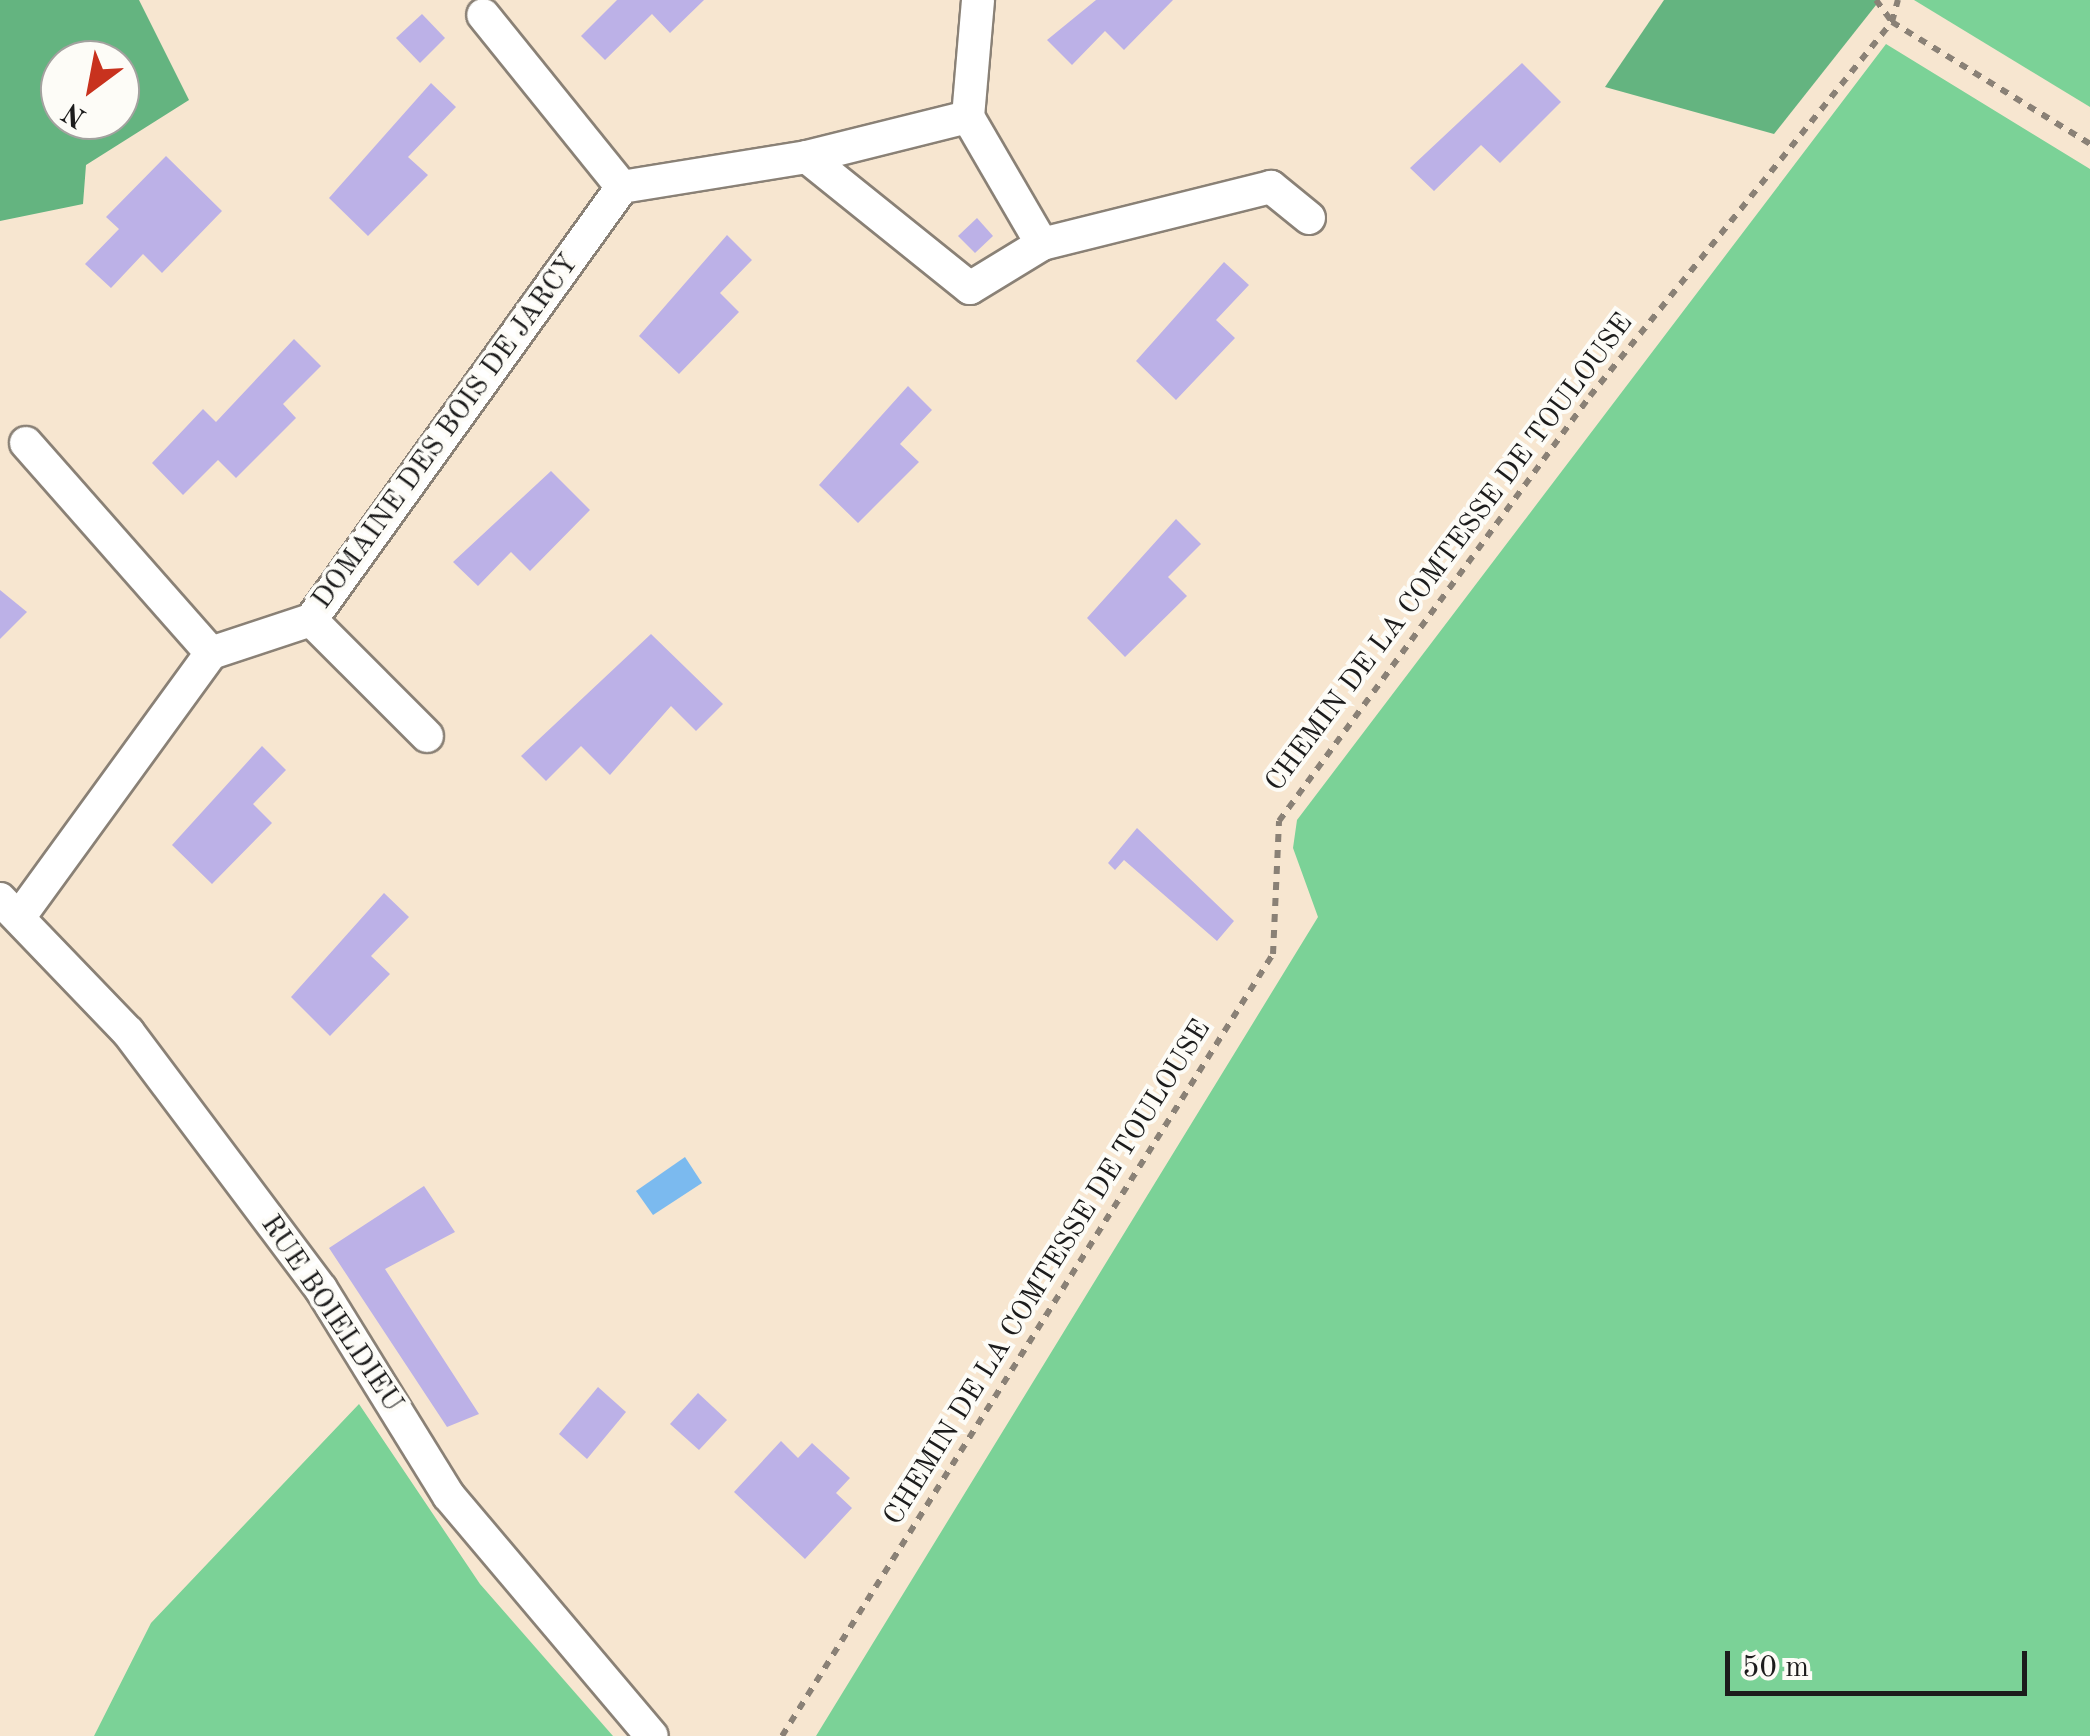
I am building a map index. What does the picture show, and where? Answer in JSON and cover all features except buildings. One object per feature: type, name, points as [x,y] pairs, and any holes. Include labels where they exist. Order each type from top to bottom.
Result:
[{"type":"street","points":[[978,0],[968,117],[1042,244]]},
{"type":"street","points":[[483,15],[622,187],[807,157],[968,117]]},
{"type":"street","points":[[807,157],[970,288],[1042,244],[1271,187],[1309,218]]},
{"type":"street","name":"DOMAINE DES BOIS DE JARCY","points":[[211,653],[311,620],[622,187]]},
{"type":"street","points":[[10,908],[211,653],[26,442]]},
{"type":"street","points":[[311,620],[427,736]]},
{"type":"street","name":"RUE BOIELDIEU","points":[[10,908],[128,1032],[321,1290],[450,1496],[652,1736]]},
{"type":"path","points":[[1876,0],[1892,22],[2090,144]]},
{"type":"path","name":"CHEMIN DE LA COMTESSE DE TOULOUSE","points":[[782,1736],[1273,954],[1279,821],[1590,396],[1892,22],[1898,0]]},
{"type":"green space","points":[[0,0],[139,0],[189,100],[140,131],[140,40],[40,40],[40,140],[126,140],[86,165],[83,204],[0,221]]},
{"type":"green space","points":[[1664,0],[1880,0],[1774,134],[1605,87]]},
{"type":"green space","points":[[1914,0],[2090,0],[2090,107]]},
{"type":"green space","points":[[1886,44],[2090,169],[2090,1736],[816,1736],[1318,917],[1293,848],[1297,820]]},
{"type":"green space","points":[[359,1404],[480,1584],[613,1736],[94,1736],[151,1623]]},
{"type":"water","points":[[685,1157],[702,1183],[653,1215],[636,1191]]}]
